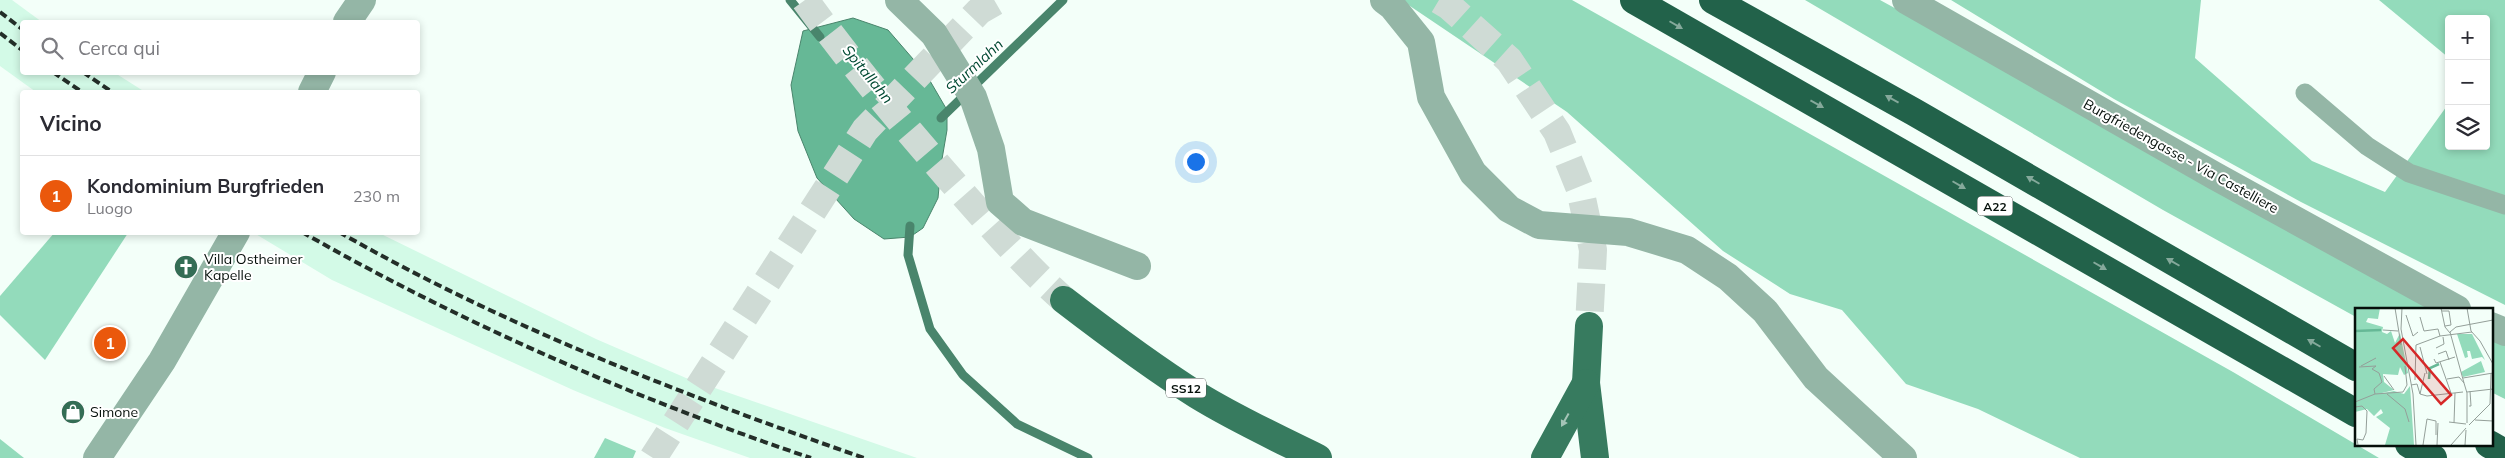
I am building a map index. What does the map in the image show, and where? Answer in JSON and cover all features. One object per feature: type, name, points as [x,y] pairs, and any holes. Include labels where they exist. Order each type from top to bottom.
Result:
[{"type":"highway","name":"A22","points":[[1634,0],[2355,412]]},
{"type":"highway","points":[[1713,0],[1914,112],[2355,366]]},
{"type":"highway","points":[[2412,446],[2433,458]]},
{"type":"highway","points":[[2492,446],[2505,453]]},
{"type":"main road","name":"SS12","points":[[1064,300],[1136,354],[1198,395],[1259,430],[1318,458]]},
{"type":"main road","points":[[1589,326],[1586,383],[1595,458]]},
{"type":"main road","points":[[1546,458],[1586,383]]},
{"type":"street","points":[[348,20],[362,0]]},
{"type":"street","points":[[899,0],[934,34],[968,89],[991,149],[1000,202],[1023,222],[1137,266]]},
{"type":"street","points":[[1384,0],[1392,6],[1421,42],[1430,97],[1473,173],[1509,209],[1539,225],[1628,232],[1687,250],[1728,277],[1765,311],[1816,378],[1903,458]]},
{"type":"street","name":"Burgfriedengasse - Via Castelliere","points":[[1906,0],[2206,171],[2456,308]]},
{"type":"street","points":[[313,90],[320,75]]},
{"type":"street","points":[[97,458],[162,361],[233,237]]},
{"type":"street","points":[[2492,326],[2505,332]]},
{"type":"lane","points":[[2305,93],[2367,146],[2409,173],[2505,205]]},
{"type":"shaded area","points":[[0,0],[12,0],[39,20],[20,20],[20,75],[118,75],[142,90],[33,90],[0,66]]},
{"type":"shaded area","points":[[1401,0],[1572,0],[2233,372],[2355,444],[2355,446],[2359,446],[2379,458],[2080,458],[1978,409],[1906,384],[1842,310],[1790,294],[1723,251],[1567,112]]},
{"type":"shaded area","points":[[1805,0],[1880,0],[2443,308],[2355,308],[2355,316],[2163,210]]},
{"type":"shaded area","points":[[1951,0],[2201,0],[2195,58],[2312,161],[2385,192],[2445,109],[2445,150],[2490,150],[2490,15],[2445,15],[2445,55],[2379,0],[2505,0],[2505,305],[2301,202],[2114,99]]},
{"type":"shaded area","points":[[52,235],[127,235],[45,360],[0,315],[0,296]]},
{"type":"shaded area","points":[[257,235],[383,235],[596,339],[686,378],[917,458],[750,458],[665,428],[573,390],[332,280]]},
{"type":"shaded area","points":[[2492,334],[2505,341],[2505,399],[2492,392]]},
{"type":"shaded area","points":[[605,438],[636,451],[633,458],[594,458]]},
{"type":"shaded area","points":[[0,439],[24,458],[0,458]]},
{"type":"water","points":[[853,18],[888,30],[926,74],[947,110],[947,130],[938,198],[923,228],[910,237],[884,239],[854,219],[817,178],[798,131],[791,85],[803,31]]},
{"type":"waterway","name":"Spitallahn","points":[[790,0],[820,37]]},
{"type":"waterway","name":"Sturmlahn","points":[[941,118],[1063,0]]},
{"type":"waterway","points":[[910,226],[908,255],[930,329],[963,375],[1017,424],[1088,458]]},
{"type":"tunnel","points":[[805,0],[839,46],[949,178],[1019,256],[1064,300]]},
{"type":"tunnel","points":[[653,458],[865,130],[979,11],[998,0]]},
{"type":"tunnel","points":[[1439,0],[1449,6],[1509,60],[1557,132],[1580,189],[1593,250],[1589,326]]},
{"type":"railway","points":[[0,12],[20,27]]},
{"type":"railway","points":[[0,33],[20,48]]},
{"type":"railway","points":[[57,75],[79,90]]},
{"type":"railway","points":[[87,75],[109,90]]},
{"type":"railway","points":[[307,235],[425,298],[551,357],[680,411],[811,458]]},
{"type":"railway","points":[[345,235],[466,299],[596,357],[729,409],[864,458]]},
{"type":"place","name":"Villa Ostheimer Kapelle","points":[[186,267]]},
{"type":"place","name":"Kondominium Burgfrieden","points":[[110,343]]},
{"type":"place","name":"Simone","points":[[73,412]]}]
